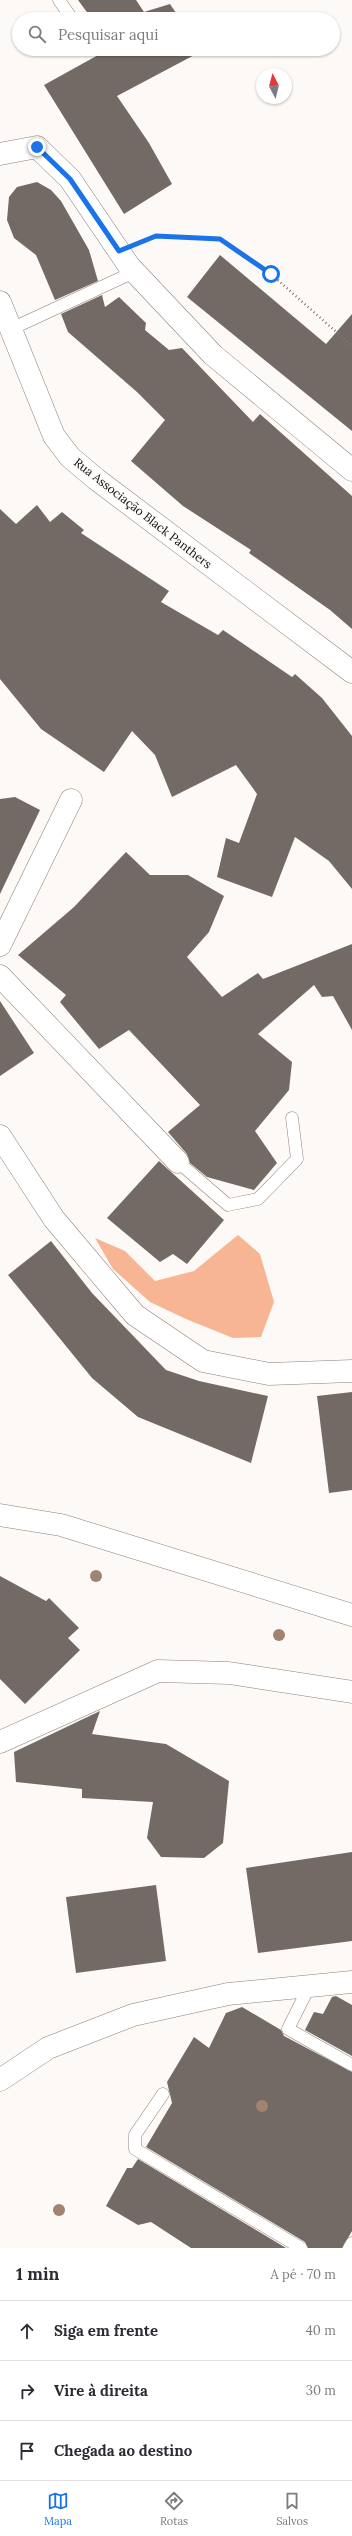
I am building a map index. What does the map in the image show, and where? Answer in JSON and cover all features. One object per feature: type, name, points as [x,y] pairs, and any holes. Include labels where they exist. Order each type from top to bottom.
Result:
[{"type":"street","points":[[0,154],[37,147],[70,179],[134,272],[213,355],[352,470]]},
{"type":"street","name":"Rua Associação Black Panthers","points":[[0,302],[54,436],[70,457],[96,479],[352,672]]},
{"type":"street","points":[[0,945],[71,800]]},
{"type":"street","points":[[0,976],[178,1162]]},
{"type":"street","points":[[0,1136],[54,1219],[135,1315],[147,1324],[204,1361],[268,1374],[352,1371]]},
{"type":"street","points":[[0,1515],[60,1525],[352,1615]]},
{"type":"street","points":[[0,1742],[158,1671],[229,1673],[352,1692]]},
{"type":"street","points":[[0,2080],[48,2048],[133,2015],[228,1994],[352,1982]]},
{"type":"lane","points":[[60,0],[68,12]]},
{"type":"lane","points":[[11,329],[134,272]]},
{"type":"lane","points":[[178,1162],[228,1205],[258,1199],[297,1159],[292,1118]]},
{"type":"lane","points":[[308,1987],[288,2029],[352,2065]]},
{"type":"lane","points":[[163,2094],[135,2135],[135,2149],[301,2248]]},
{"type":"lane","points":[[349,2248],[352,2243]]},
{"type":"path","points":[[119,251],[156,236],[220,239],[271,274],[352,346]]},
{"type":"shaded area","points":[[238,1235],[260,1254],[274,1302],[261,1337],[233,1338],[186,1319],[150,1302],[113,1269],[95,1238],[125,1251],[155,1281],[194,1271]]},
{"type":"building","points":[[78,0],[136,0],[144,12],[87,12]]},
{"type":"building","points":[[170,4],[175,12],[144,12]]},
{"type":"building","points":[[96,56],[192,56],[117,96],[149,143],[172,184],[124,214],[44,85]]},
{"type":"building","points":[[37,182],[51,190],[61,201],[89,250],[98,281],[55,300],[36,255],[14,238],[7,220],[9,197],[17,187]]},
{"type":"building","points":[[220,255],[326,344],[352,314],[352,431],[187,297]]},
{"type":"building","points":[[102,295],[105,307],[119,297],[146,323],[145,330],[169,350],[182,348],[253,422],[260,414],[352,496],[352,629],[330,610],[249,553],[251,550],[183,506],[131,461],[165,420],[137,392],[68,332],[61,314]]},
{"type":"building","points":[[37,505],[50,522],[62,512],[84,530],[81,533],[169,591],[161,602],[218,635],[223,630],[292,677],[295,674],[322,698],[352,736],[352,889],[329,861],[295,837],[272,897],[217,877],[226,838],[239,843],[257,794],[236,765],[172,797],[155,755],[132,731],[104,772],[41,729],[0,679],[0,509],[16,524]]},
{"type":"building","points":[[15,797],[40,810],[0,894],[0,799]]},
{"type":"building","points":[[126,852],[150,875],[188,875],[224,896],[209,932],[187,957],[222,997],[258,973],[263,979],[352,944],[352,1030],[333,996],[322,997],[314,985],[258,1034],[292,1062],[289,1090],[255,1131],[277,1163],[254,1190],[207,1177],[190,1163],[187,1154],[168,1132],[200,1105],[129,1030],[99,1049],[60,1002],[66,995],[18,955],[74,907]]},
{"type":"building","points":[[0,1001],[34,1053],[0,1076]]},
{"type":"building","points":[[159,1161],[224,1220],[187,1264],[173,1254],[160,1262],[107,1218]]},
{"type":"building","points":[[51,1241],[92,1293],[166,1370],[199,1381],[268,1396],[251,1463],[138,1417],[92,1378],[8,1275]]},
{"type":"building","points":[[352,1392],[352,1490],[329,1493],[317,1396]]},
{"type":"building","points":[[0,1576],[46,1601],[49,1598],[79,1628],[68,1638],[80,1650],[25,1704],[0,1679]]},
{"type":"building","points":[[100,1711],[92,1734],[166,1744],[229,1781],[223,1843],[204,1858],[161,1857],[147,1838],[153,1802],[82,1798],[82,1789],[16,1782],[14,1752]]},
{"type":"building","points":[[352,1852],[352,1941],[258,1953],[246,1868]]},
{"type":"building","points":[[156,1885],[166,1961],[76,1973],[66,1897]]},
{"type":"building","points":[[336,1996],[352,2005],[352,2056],[305,2030],[314,2012],[323,2014],[332,1997]]},
{"type":"building","points":[[242,2007],[281,2030],[284,2036],[352,2072],[352,2231],[342,2248],[308,2248],[305,2242],[146,2147],[172,2103],[167,2082],[194,2037],[209,2048],[226,2013]]},
{"type":"building","points":[[138,2159],[286,2248],[191,2248],[151,2222],[138,2225],[106,2206],[127,2168],[132,2168]]},
{"type":"route","points":[[37,147],[70,179],[119,251],[156,236],[220,239],[271,274]]}]
